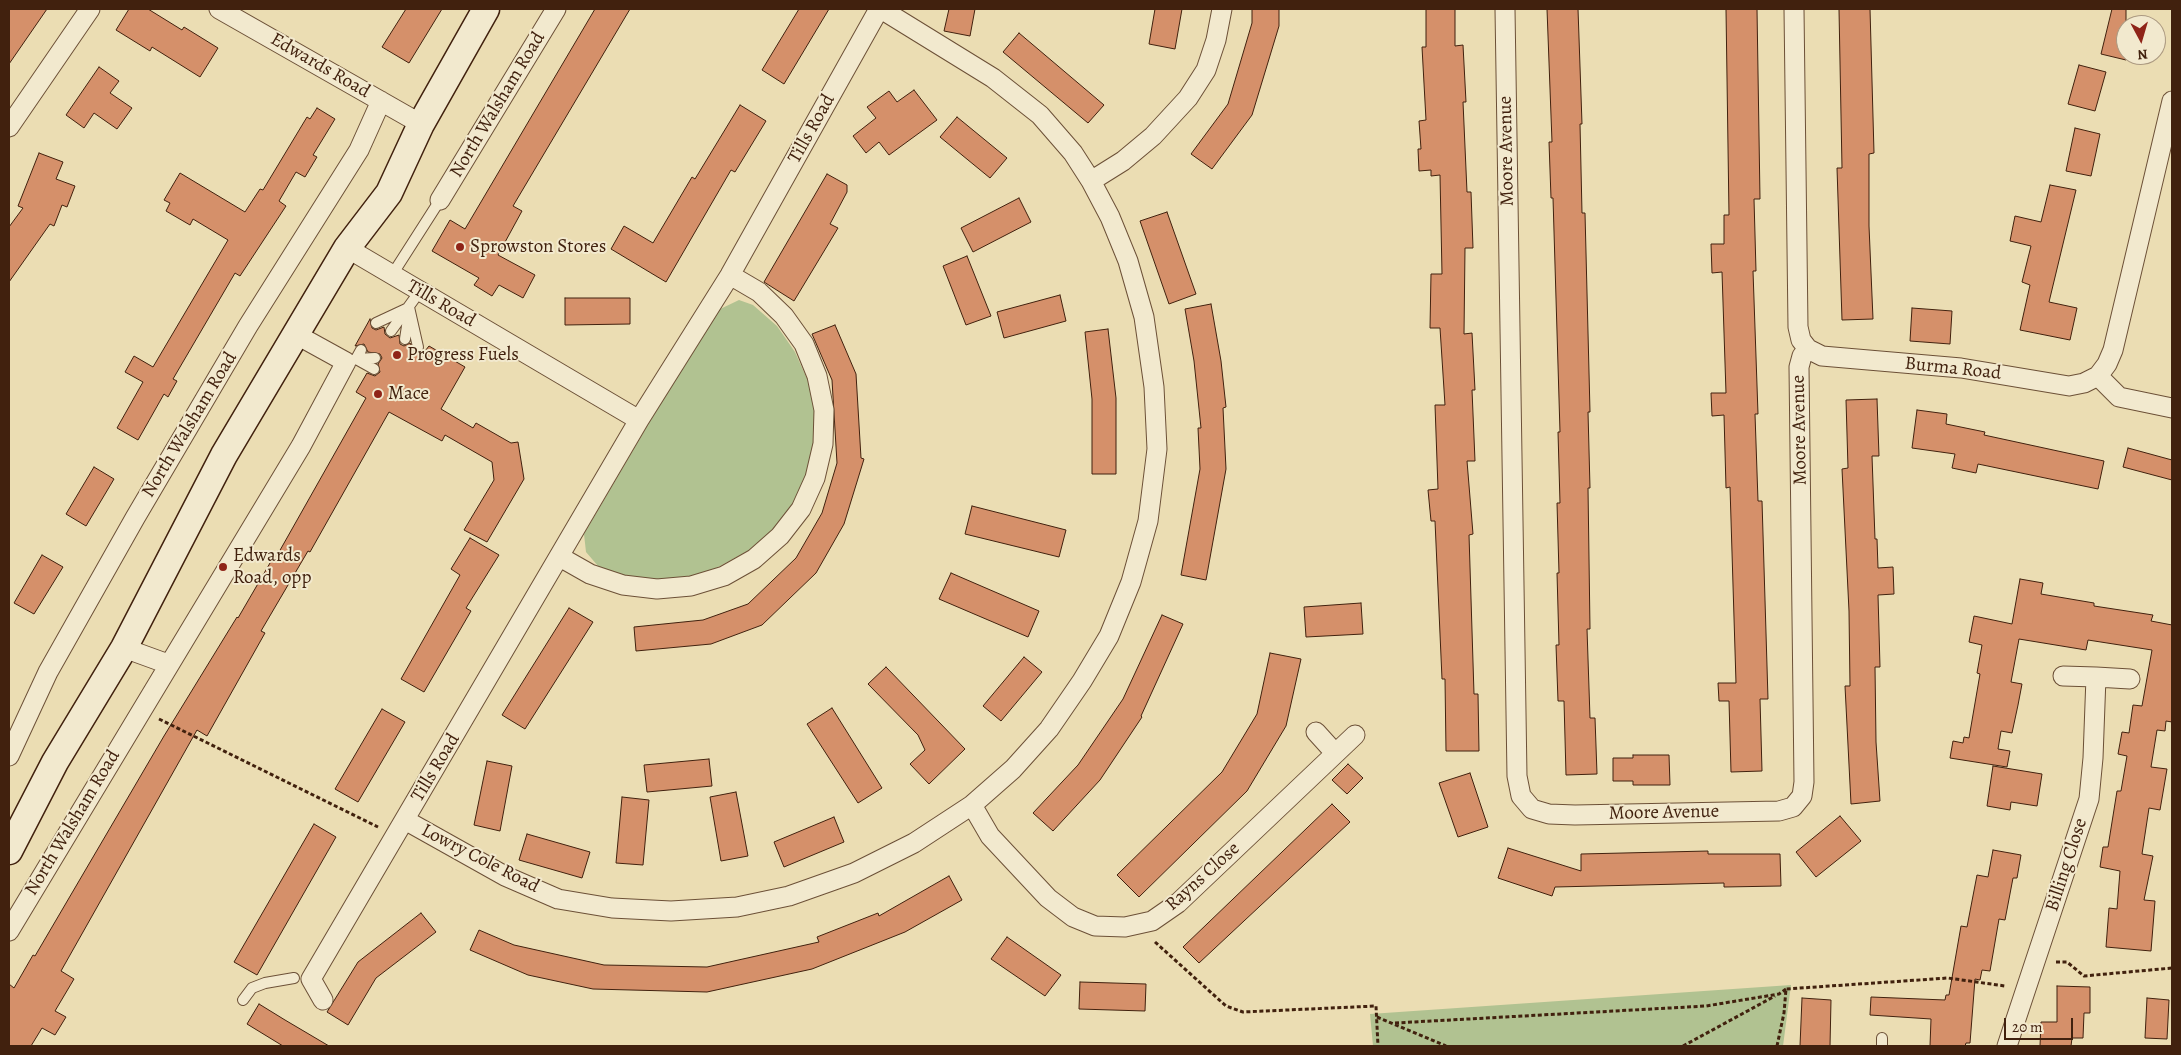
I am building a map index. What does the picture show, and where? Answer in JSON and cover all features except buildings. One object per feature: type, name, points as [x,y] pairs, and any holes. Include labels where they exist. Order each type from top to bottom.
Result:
[{"type":"main road","points":[[9,851],[55,762],[124,648],[224,455],[347,248],[389,193],[421,124],[486,9]]},
{"type":"main road","points":[[9,818],[55,762]]},
{"type":"street","points":[[9,127],[90,9]]},
{"type":"street","name":"Edwards Road","points":[[219,9],[421,124]]},
{"type":"street","name":"North Walsham Road","points":[[440,200],[556,9]]},
{"type":"street","name":"Lowry Cole Road","points":[[401,828],[558,899],[612,908],[671,911],[737,907],[789,896],[854,873],[914,843],[972,805],[1025,756],[1049,729],[1082,681],[1109,636],[1128,591],[1148,521],[1158,449],[1154,387],[1144,317],[1128,261],[1110,217],[1091,181],[1073,153],[1040,115],[993,78],[880,9]]},
{"type":"street","name":"Tills Road","points":[[302,979],[401,828],[639,420],[730,275],[880,9]]},
{"type":"street","points":[[1091,181],[1123,161],[1153,136],[1188,98],[1206,70],[1216,40],[1222,9]]},
{"type":"street","name":"Moore Avenue","points":[[1505,9],[1517,776],[1522,796],[1532,809],[1548,814],[1575,815],[1779,811],[1793,807],[1802,796],[1804,782],[1799,367],[1802,356],[1808,349],[1801,340],[1798,327],[1794,9]]},
{"type":"street","name":"North Walsham Road","points":[[9,756],[48,672],[130,526],[248,326],[359,150],[381,101]]},
{"type":"street","points":[[2172,101],[2114,350],[2098,376],[2119,396],[2172,408]]},
{"type":"street","name":"Tills Road","points":[[347,248],[639,420]]},
{"type":"street","points":[[560,557],[590,574],[623,585],[657,589],[691,586],[724,576],[754,559],[780,536],[801,509],[815,478],[823,444],[824,410],[817,376],[804,344],[784,316],[759,292],[730,275]]},
{"type":"street","points":[[296,334],[354,357]]},
{"type":"street","name":"Burma Road","points":[[1808,349],[1822,356],[1961,368],[2069,386],[2084,383],[2098,376]]},
{"type":"street","name":"North Walsham Road","points":[[9,930],[354,357]]},
{"type":"street","points":[[124,648],[168,664]]},
{"type":"street","points":[[2063,676],[2130,679]]},
{"type":"street","name":"Billing Close","points":[[2007,1046],[2089,799],[2093,758],[2096,677]]},
{"type":"street","points":[[1316,732],[1335,753]]},
{"type":"street","name":"Rayns Close","points":[[972,805],[990,836],[1048,898],[1073,917],[1095,926],[1125,927],[1152,920],[1178,903],[1355,734]]},
{"type":"street","points":[[302,979],[323,1000]]},
{"type":"lane","points":[[392,275],[440,200]]},
{"type":"lane","points":[[391,331],[420,291]]},
{"type":"lane","points":[[376,323],[409,307]]},
{"type":"lane","points":[[405,339],[409,307]]},
{"type":"lane","points":[[409,307],[418,347]]},
{"type":"lane","points":[[354,357],[375,358]]},
{"type":"lane","points":[[354,357],[374,369]]},
{"type":"lane","points":[[243,1000],[252,988],[265,983],[302,979]]},
{"type":"path","points":[[140,710],[401,828]]},
{"type":"path","points":[[1136,924],[1226,1006],[1243,1012],[1376,1006],[1378,1046]]},
{"type":"path","points":[[2036,960],[2067,962],[2084,976],[2172,968]]},
{"type":"path","points":[[1683,1046],[1786,989],[1948,978],[2026,989]]},
{"type":"path","points":[[1778,1046],[1786,989]]},
{"type":"path","points":[[1395,1023],[1706,1006],[1779,994]]},
{"type":"path","points":[[1377,1017],[1446,1046]]},
{"type":"green space","points":[[739,300],[753,305],[777,326],[795,352],[808,381],[815,412],[814,444],[807,474],[794,503],[775,529],[751,549],[700,577],[656,581],[623,577],[598,566],[586,552],[584,534],[714,312]]},
{"type":"green space","points":[[1791,985],[1783,1046],[1373,1046],[1370,1014]]},
{"type":"place","name":"Sprowston Stores","points":[[460,247]]},
{"type":"place","name":"Progress Fuels","points":[[397,355]]},
{"type":"place","name":"Mace","points":[[378,394]]},
{"type":"place","name":"Edwards Road, opp","points":[[223,567]]}]
